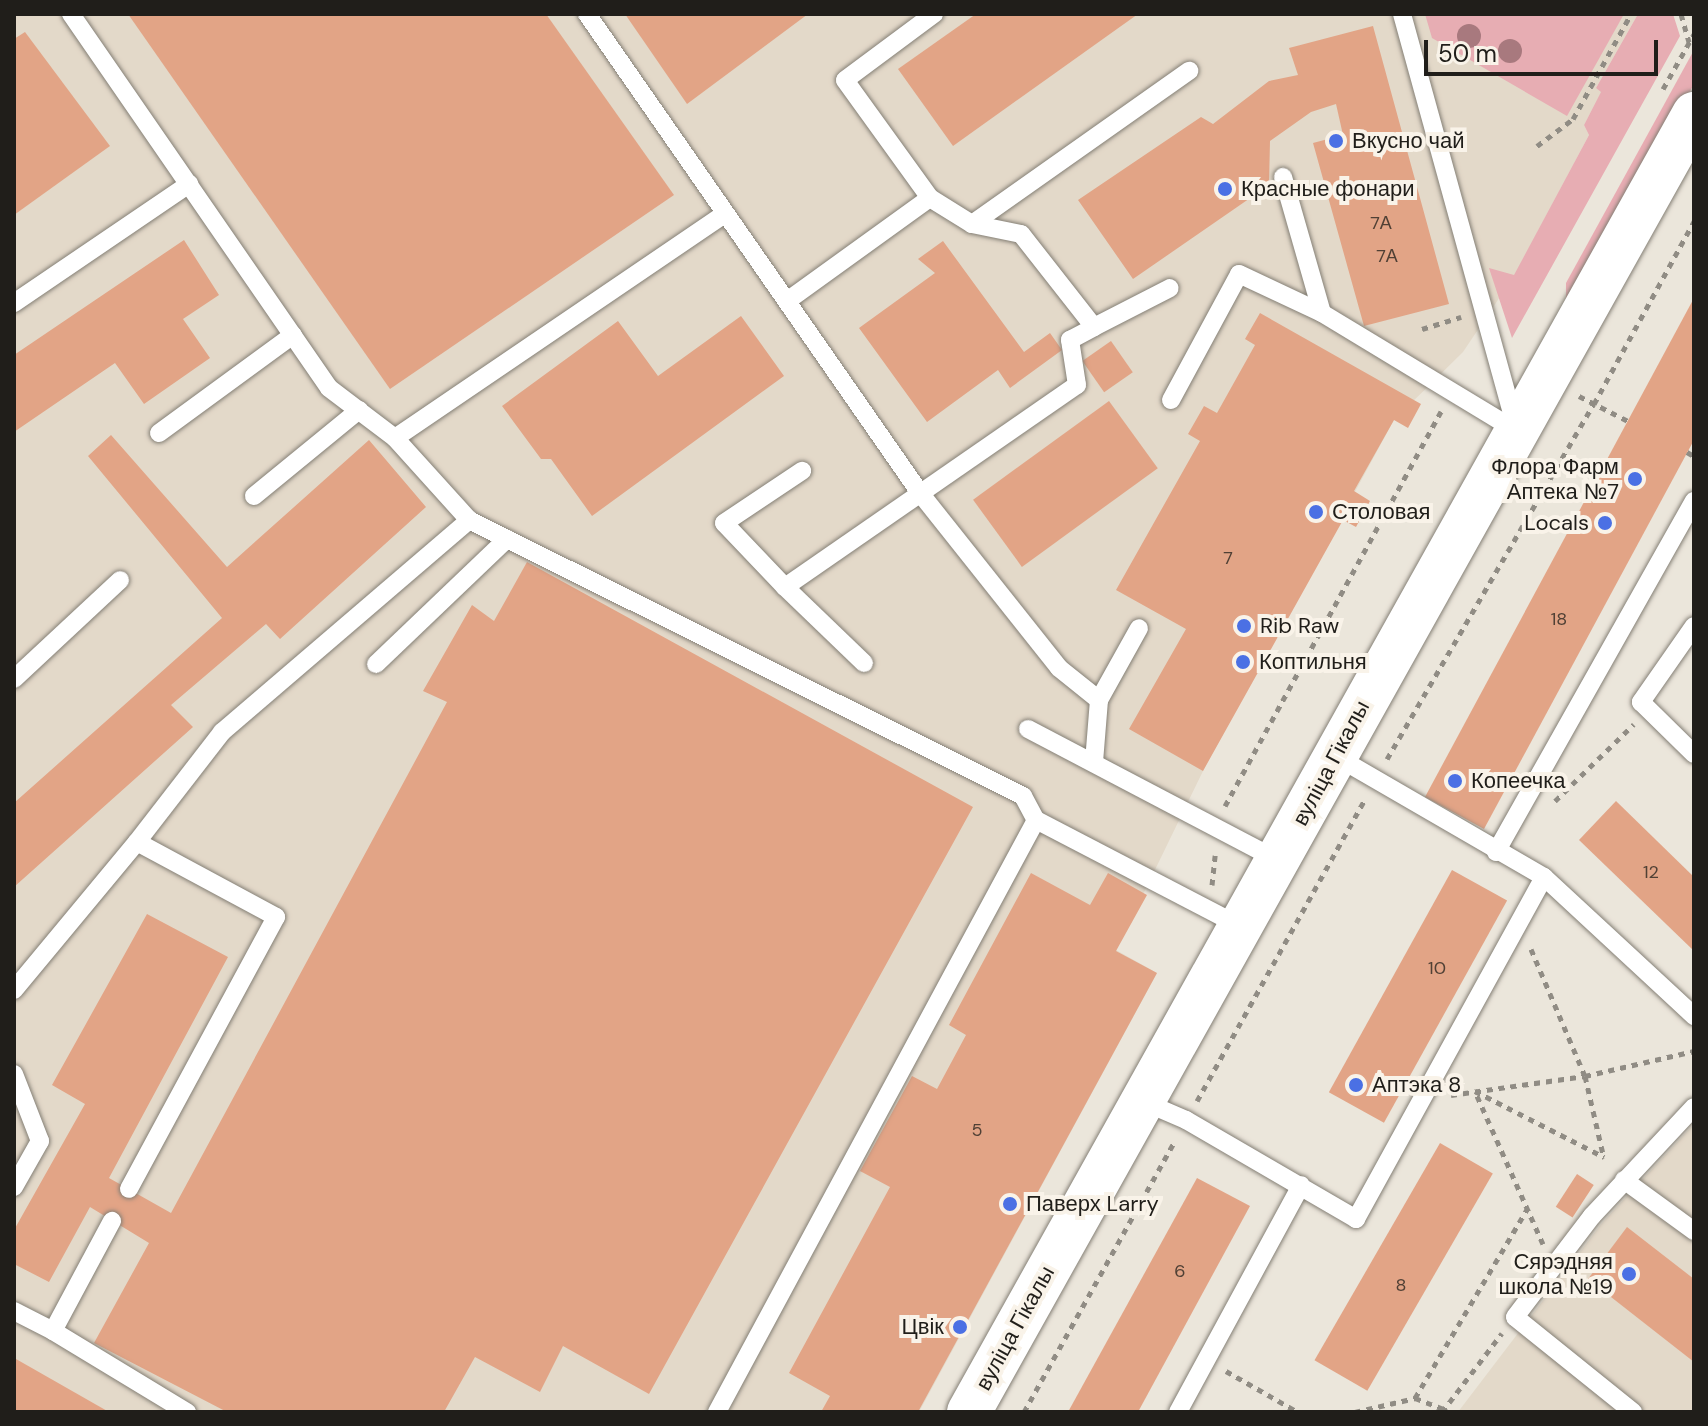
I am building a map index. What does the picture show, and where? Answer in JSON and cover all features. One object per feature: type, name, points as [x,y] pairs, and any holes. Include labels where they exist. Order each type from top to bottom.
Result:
[{"type":"street","name":"вуліца Гікалы","points":[[969,1412],[1141,1100],[1226,919],[1278,860],[1694,114]]},
{"type":"lane","points":[[71,14],[329,388],[395,438],[469,520],[1023,796],[1036,820],[1226,919]]},
{"type":"lane","points":[[587,14],[920,493],[1059,668],[1099,700]]},
{"type":"lane","points":[[934,14],[845,80],[930,198],[972,224],[1021,234],[1094,327]]},
{"type":"lane","points":[[1402,14],[1481,310],[1517,431]]},
{"type":"lane","points":[[972,224],[1189,71]]},
{"type":"lane","points":[[1283,177],[1322,313]]},
{"type":"lane","points":[[14,303],[189,184]]},
{"type":"lane","points":[[787,301],[930,198]]},
{"type":"lane","points":[[395,438],[724,214]]},
{"type":"lane","points":[[1171,400],[1239,274],[1322,313],[1517,431]]},
{"type":"lane","points":[[785,587],[1077,385],[1070,340],[1170,288]]},
{"type":"lane","points":[[159,433],[293,335]]},
{"type":"lane","points":[[254,496],[359,410]]},
{"type":"lane","points":[[802,471],[724,523],[864,663]]},
{"type":"lane","points":[[1496,852],[1694,501]]},
{"type":"lane","points":[[14,990],[137,842],[222,732],[469,520]]},
{"type":"lane","points":[[376,664],[507,539]]},
{"type":"lane","points":[[14,679],[120,580]]},
{"type":"lane","points":[[1694,626],[1641,702],[1694,754]]},
{"type":"lane","points":[[1094,762],[1099,700],[1139,628]]},
{"type":"lane","points":[[1028,729],[1278,860]]},
{"type":"lane","points":[[1335,756],[1496,852],[1544,877],[1694,1016]]},
{"type":"lane","points":[[717,1412],[1036,820]]},
{"type":"lane","points":[[129,1189],[276,917],[137,842]]},
{"type":"lane","points":[[1141,1100],[1186,1120],[1356,1219],[1544,877]]},
{"type":"lane","points":[[14,1074],[40,1141],[14,1187]]},
{"type":"lane","points":[[1633,1412],[1515,1317],[1618,1187],[1694,1107]]},
{"type":"lane","points":[[1178,1412],[1301,1185]]},
{"type":"lane","points":[[1618,1187],[1694,1231]]},
{"type":"lane","points":[[53,1331],[112,1221]]},
{"type":"lane","points":[[14,1311],[187,1412]]},
{"type":"path","points":[[1537,146],[1573,119],[1631,14]]},
{"type":"path","points":[[1681,14],[1689,43]]},
{"type":"path","points":[[1024,1412],[1376,778],[1594,404],[1694,221]]},
{"type":"path","points":[[1422,329],[1481,310]]},
{"type":"path","points":[[1547,377],[1628,421]]},
{"type":"path","points":[[1226,919],[1217,830],[1226,801],[1452,393]]},
{"type":"path","points":[[1687,452],[1694,456]]},
{"type":"path","points":[[1506,833],[1528,828],[1649,709]]},
{"type":"path","points":[[1520,922],[1585,1076],[1604,1157],[1618,1187]]},
{"type":"path","points":[[1422,1099],[1585,1076],[1694,1051]]},
{"type":"path","points":[[1475,1091],[1604,1157]]},
{"type":"path","points":[[1475,1091],[1553,1267]]},
{"type":"path","points":[[1415,1398],[1527,1209]]},
{"type":"path","points":[[1355,1412],[1415,1398],[1443,1410],[1515,1317]]},
{"type":"path","points":[[1204,1359],[1298,1412]]},
{"type":"shaded area","points":[[14,14],[1638,14],[1596,88],[1602,91],[1584,125],[1589,135],[1514,276],[1463,352],[1394,420],[1203,771],[1116,950],[1157,973],[919,1412],[14,1412]]},
{"type":"shaded area","points":[[1425,14],[1624,14],[1567,116],[1432,38]]},
{"type":"shaded area","points":[[1638,14],[1673,14],[1680,36],[1512,338],[1489,268],[1514,275],[1589,135],[1584,125],[1601,92],[1596,88]]},
{"type":"shaded area","points":[[1694,50],[1694,84],[1571,308],[1566,305],[1566,283]]},
{"type":"shaded area","name":"Сярэдняя школа №19","points":[[1694,1124],[1694,1412],[1458,1412],[1602,1223]]},
{"type":"building","points":[[128,14],[546,14],[674,195],[390,389]]},
{"type":"building","points":[[625,14],[808,14],[687,104]]},
{"type":"building","points":[[976,14],[1138,14],[953,146],[898,69]]},
{"type":"building","points":[[1373,26],[1449,304],[1364,326],[1313,143],[1343,135],[1336,104],[1311,112],[1270,141],[1269,185],[1133,279],[1078,200],[1201,117],[1213,124],[1269,81],[1298,75],[1289,48]]},
{"type":"building","points":[[25,32],[110,146],[14,215],[14,39]]},
{"type":"building","points":[[184,240],[219,295],[183,319],[210,358],[144,404],[115,363],[14,432],[14,355]]},
{"type":"building","points":[[943,241],[1024,352],[1050,333],[1062,350],[1010,388],[998,370],[927,422],[859,328],[935,273],[918,259]]},
{"type":"building","points":[[1694,298],[1694,440],[1484,829],[1425,797]]},
{"type":"building","points":[[1260,313],[1421,404],[1408,428],[1394,420],[1354,491],[1370,501],[1356,527],[1343,520],[1203,771],[1129,729],[1186,629],[1116,590],[1200,441],[1188,434],[1204,406],[1217,413],[1255,345],[1245,339]]},
{"type":"building","points":[[741,316],[784,376],[592,516],[551,459],[541,459],[502,406],[618,321],[658,376]]},
{"type":"building","points":[[1111,341],[1133,372],[1104,392],[1082,361]]},
{"type":"building","points":[[1109,401],[1158,468],[1022,567],[973,500]]},
{"type":"building","points":[[111,435],[227,567],[369,440],[426,507],[280,639],[266,624],[171,705],[193,727],[14,887],[14,803],[222,618],[88,456]]},
{"type":"building","points":[[527,562],[973,807],[649,1394],[563,1346],[540,1392],[475,1357],[444,1412],[227,1412],[94,1343],[149,1243],[90,1207],[49,1282],[14,1264],[14,1230],[85,1104],[52,1085],[147,914],[228,957],[109,1178],[171,1213],[447,702],[423,691],[472,605],[494,621]]},
{"type":"building","points":[[1616,801],[1694,877],[1694,951],[1579,840]]},
{"type":"building","points":[[1452,870],[1507,901],[1384,1123],[1329,1092]]},
{"type":"building","points":[[1031,873],[1090,905],[1108,873],[1147,895],[1116,951],[1157,973],[918,1412],[821,1412],[830,1396],[789,1373],[890,1187],[860,1171],[912,1076],[937,1089],[966,1035],[949,1025]]},
{"type":"building","points":[[1440,1143],[1493,1174],[1367,1391],[1314,1360]]},
{"type":"building","points":[[1577,1174],[1594,1185],[1573,1218],[1556,1207]]},
{"type":"building","points":[[1197,1178],[1250,1206],[1138,1412],[1068,1412]]},
{"type":"building","points":[[1627,1227],[1694,1279],[1694,1362],[1588,1279]]},
{"type":"building","points":[[16,1359],[109,1412],[14,1412]]},
{"type":"place","name":"Вкусно чай","points":[[1336,141]]},
{"type":"place","name":"Красные фонари","points":[[1225,189]]},
{"type":"place","name":"Флора Фарм Аптека №7","points":[[1635,479]]},
{"type":"place","name":"Столовая","points":[[1316,512]]},
{"type":"place","name":"Locals","points":[[1605,523]]},
{"type":"place","name":"Rib Raw","points":[[1244,626]]},
{"type":"place","name":"Коптильня","points":[[1243,662]]},
{"type":"place","name":"Копеечка","points":[[1455,781]]},
{"type":"place","name":"Аптэка 8","points":[[1356,1085]]},
{"type":"place","name":"Паверх Larry","points":[[1010,1204]]},
{"type":"place","name":"Сярэдняя школа №19","points":[[1629,1274]]},
{"type":"place","name":"Цвік","points":[[960,1327]]}]
